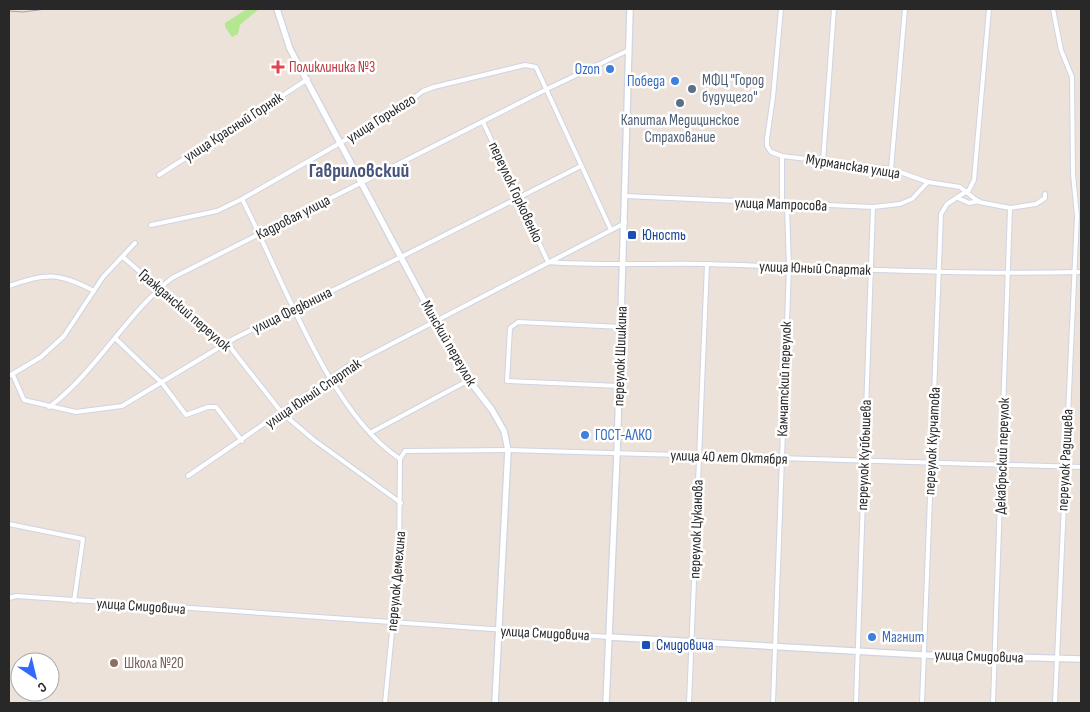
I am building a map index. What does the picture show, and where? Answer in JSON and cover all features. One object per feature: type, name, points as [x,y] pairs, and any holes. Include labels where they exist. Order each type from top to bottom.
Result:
[{"type":"street","name":"Минский переулок","points":[[277,9],[290,49],[342,142],[436,322],[469,380],[492,410],[504,432],[508,450],[495,703]]},
{"type":"street","name":"переулок Шишкина","points":[[606,703],[622,328],[630,9]]},
{"type":"street","name":"Мурманская улица","points":[[782,9],[767,139],[769,150],[782,156],[891,169],[928,182],[960,187],[979,201],[1010,208],[1036,204],[1045,198],[1045,194]]},
{"type":"street","points":[[823,161],[834,9]]},
{"type":"street","points":[[891,169],[905,9]]},
{"type":"street","points":[[968,192],[974,180],[989,9]]},
{"type":"street","name":"переулок Радищева","points":[[1053,9],[1061,50],[1072,77],[1073,174],[1076,216],[1055,703]]},
{"type":"street","name":"Кадровая улица","points":[[49,407],[73,387],[160,288],[172,278],[547,89],[629,50]]},
{"type":"street","name":"улица Горького","points":[[152,225],[217,211],[242,199],[342,142],[434,86],[525,66],[536,67],[547,89]]},
{"type":"street","name":"улица Красный Горняк","points":[[159,175],[308,79]]},
{"type":"street","points":[[547,89],[611,230]]},
{"type":"street","name":"переулок Горковенко","points":[[483,122],[548,262]]},
{"type":"street","points":[[782,156],[782,205]]},
{"type":"street","name":"улица Федюнина","points":[[11,376],[24,400],[49,407],[76,412],[122,406],[227,343],[581,166]]},
{"type":"street","name":"улица Матросова","points":[[625,196],[782,205],[873,207],[900,204],[912,199],[928,182]]},
{"type":"street","name":"переулок Курчатова","points":[[922,703],[941,214],[947,204],[968,192]]},
{"type":"street","points":[[958,198],[970,203],[979,201]]},
{"type":"street","points":[[242,199],[294,309],[330,379],[370,433],[385,450],[400,459]]},
{"type":"street","name":"Камчатский переулок","points":[[773,703],[789,268],[787,205]]},
{"type":"street","name":"переулок Куйбышева","points":[[856,703],[873,207]]},
{"type":"street","name":"Декабрьский переулок","points":[[993,703],[1010,208]]},
{"type":"street","name":"улица Юный Спартак","points":[[188,476],[242,441],[345,368],[625,223]]},
{"type":"street","points":[[11,376],[41,357],[64,336],[103,277],[135,243]]},
{"type":"street","name":"Гражданский переулок","points":[[123,257],[218,340],[227,343],[282,412],[314,440],[401,503]]},
{"type":"street","name":"улица Юный Спартак","points":[[548,262],[582,265],[623,263],[707,264],[789,268],[1081,272]]},
{"type":"street","name":"переулок Цуканова","points":[[689,703],[707,264]]},
{"type":"street","points":[[9,286],[36,276],[46,275],[75,282],[94,291]]},
{"type":"street","points":[[619,386],[507,381],[510,328],[518,322],[622,328]]},
{"type":"street","points":[[115,338],[162,383],[186,416],[208,407],[216,407],[242,441]]},
{"type":"street","points":[[370,433],[469,380]]},
{"type":"street","name":"улица 40 лет Октября","points":[[400,459],[401,454],[405,451],[508,450],[1081,467]]},
{"type":"street","name":"переулок Демехина","points":[[385,703],[399,561],[400,459]]},
{"type":"street","points":[[9,524],[83,540],[74,601]]},
{"type":"street","name":"улица Смидовича","points":[[9,598],[16,596],[775,648],[1081,660]]},
{"type":"green space","points":[[247,9],[259,9],[240,25],[238,34],[232,37],[225,27],[225,23]]},
{"type":"railway","points":[[9,11],[23,12],[46,9]]},
{"type":"place","name":"Поликлиника №3","points":[[278,67]]},
{"type":"place","name":"Ozon","points":[[610,69]]},
{"type":"place","name":"Победа","points":[[675,81]]},
{"type":"place","name":"МФЦ \"Город будущего\"","points":[[692,89]]},
{"type":"place","name":"Капитал Медицинское Страхование","points":[[680,103]]},
{"type":"place","name":"Юность","points":[[632,235]]},
{"type":"place","name":"ГОСТ-АЛКО","points":[[585,435]]},
{"type":"place","name":"Магнит","points":[[872,637]]},
{"type":"place","name":"Смидовича","points":[[646,645]]},
{"type":"place","name":"Школа №20","points":[[114,663]]},
{"type":"district","name":"Гавриловский","points":[[359,170]]}]
